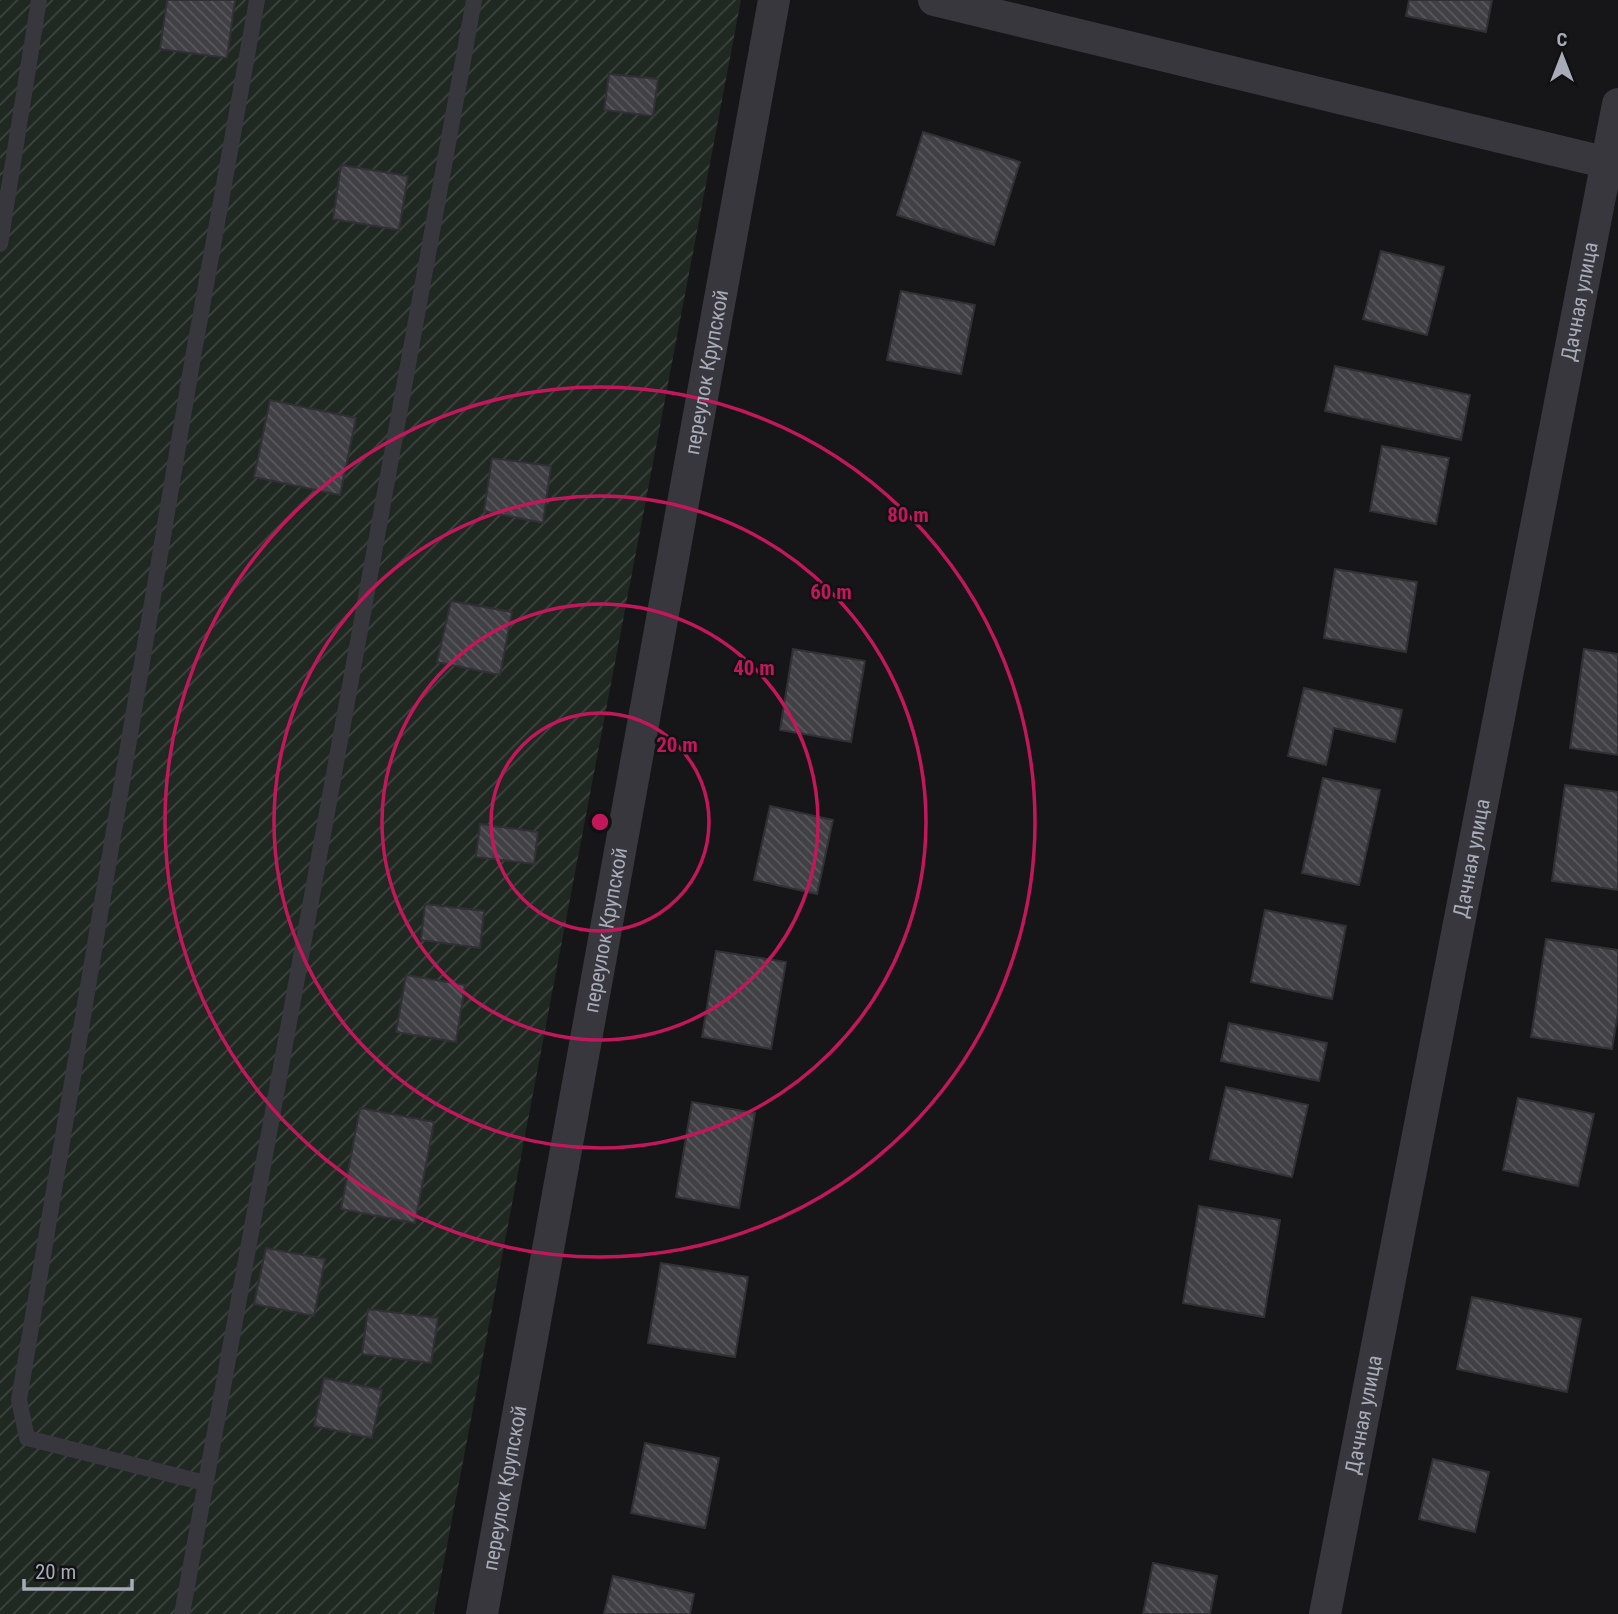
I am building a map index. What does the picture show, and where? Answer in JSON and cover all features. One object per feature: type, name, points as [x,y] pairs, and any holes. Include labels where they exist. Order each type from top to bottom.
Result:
[{"type":"street","name":"переулок Крупской","points":[[482,1614],[774,0]]},
{"type":"street","points":[[934,0],[1608,163]]},
{"type":"street","name":"Дачная улица","points":[[1325,1614],[1618,104]]},
{"type":"lane","points":[[0,244],[39,0]]},
{"type":"lane","points":[[205,1483],[27,1438],[19,1400],[192,363],[257,0]]},
{"type":"lane","points":[[182,1614],[474,0]]},
{"type":"shaded area","points":[[0,0],[741,0],[434,1614],[0,1614]]},
{"type":"building","points":[[167,0],[235,0],[227,58],[160,49]]},
{"type":"building","points":[[1409,0],[1492,0],[1486,32],[1406,16]]},
{"type":"building","points":[[609,74],[658,79],[653,116],[604,110]]},
{"type":"building","points":[[923,132],[1020,162],[994,245],[897,215]]},
{"type":"building","points":[[341,165],[408,176],[399,230],[333,219]]},
{"type":"building","points":[[1381,251],[1444,267],[1427,335],[1363,319]]},
{"type":"building","points":[[901,291],[975,305],[961,374],[887,360]]},
{"type":"building","points":[[1335,366],[1470,395],[1461,440],[1325,411]]},
{"type":"building","points":[[270,400],[356,418],[340,495],[254,477]]},
{"type":"building","points":[[1382,446],[1449,458],[1436,524],[1370,511]]},
{"type":"building","points":[[492,458],[551,466],[543,523],[484,511]]},
{"type":"building","points":[[1335,569],[1417,582],[1406,652],[1324,638]]},
{"type":"building","points":[[451,601],[512,612],[500,675],[437,662]]},
{"type":"building","points":[[793,649],[865,661],[851,742],[780,730]]},
{"type":"building","points":[[1584,649],[1618,654],[1618,755],[1570,748]]},
{"type":"building","points":[[1304,688],[1402,710],[1395,742],[1334,728],[1326,765],[1288,756]]},
{"type":"building","points":[[1323,778],[1380,790],[1359,885],[1302,873]]},
{"type":"building","points":[[1565,785],[1618,792],[1618,890],[1552,881]]},
{"type":"building","points":[[770,806],[833,820],[817,894],[754,880]]},
{"type":"building","points":[[480,824],[538,832],[534,864],[476,857]]},
{"type":"building","points":[[425,904],[484,911],[480,948],[421,940]]},
{"type":"building","points":[[1265,910],[1346,926],[1332,999],[1251,982]]},
{"type":"building","points":[[1546,939],[1618,950],[1618,1013],[1612,1049],[1531,1037]]},
{"type":"building","points":[[716,951],[786,962],[771,1049],[702,1037]]},
{"type":"building","points":[[406,975],[465,985],[456,1042],[396,1032]]},
{"type":"building","points":[[1229,1023],[1327,1043],[1319,1081],[1221,1061]]},
{"type":"building","points":[[1226,1087],[1308,1105],[1292,1177],[1210,1159]]},
{"type":"building","points":[[1518,1098],[1594,1114],[1578,1186],[1503,1170]]},
{"type":"building","points":[[692,1102],[755,1113],[739,1208],[676,1197]]},
{"type":"building","points":[[360,1108],[434,1122],[415,1223],[341,1209]]},
{"type":"building","points":[[1199,1206],[1280,1220],[1264,1317],[1183,1303]]},
{"type":"building","points":[[266,1248],[325,1259],[314,1316],[254,1304]]},
{"type":"building","points":[[661,1263],[748,1277],[735,1357],[648,1343]]},
{"type":"building","points":[[1472,1297],[1581,1319],[1567,1392],[1457,1369]]},
{"type":"building","points":[[368,1309],[438,1318],[431,1363],[362,1354]]},
{"type":"building","points":[[324,1378],[382,1390],[372,1438],[314,1426]]},
{"type":"building","points":[[645,1443],[719,1458],[705,1528],[631,1513]]},
{"type":"building","points":[[1433,1459],[1489,1472],[1475,1532],[1419,1519]]},
{"type":"building","points":[[1153,1563],[1217,1576],[1210,1614],[1143,1614]]},
{"type":"building","points":[[613,1576],[694,1594],[690,1614],[604,1614]]}]
